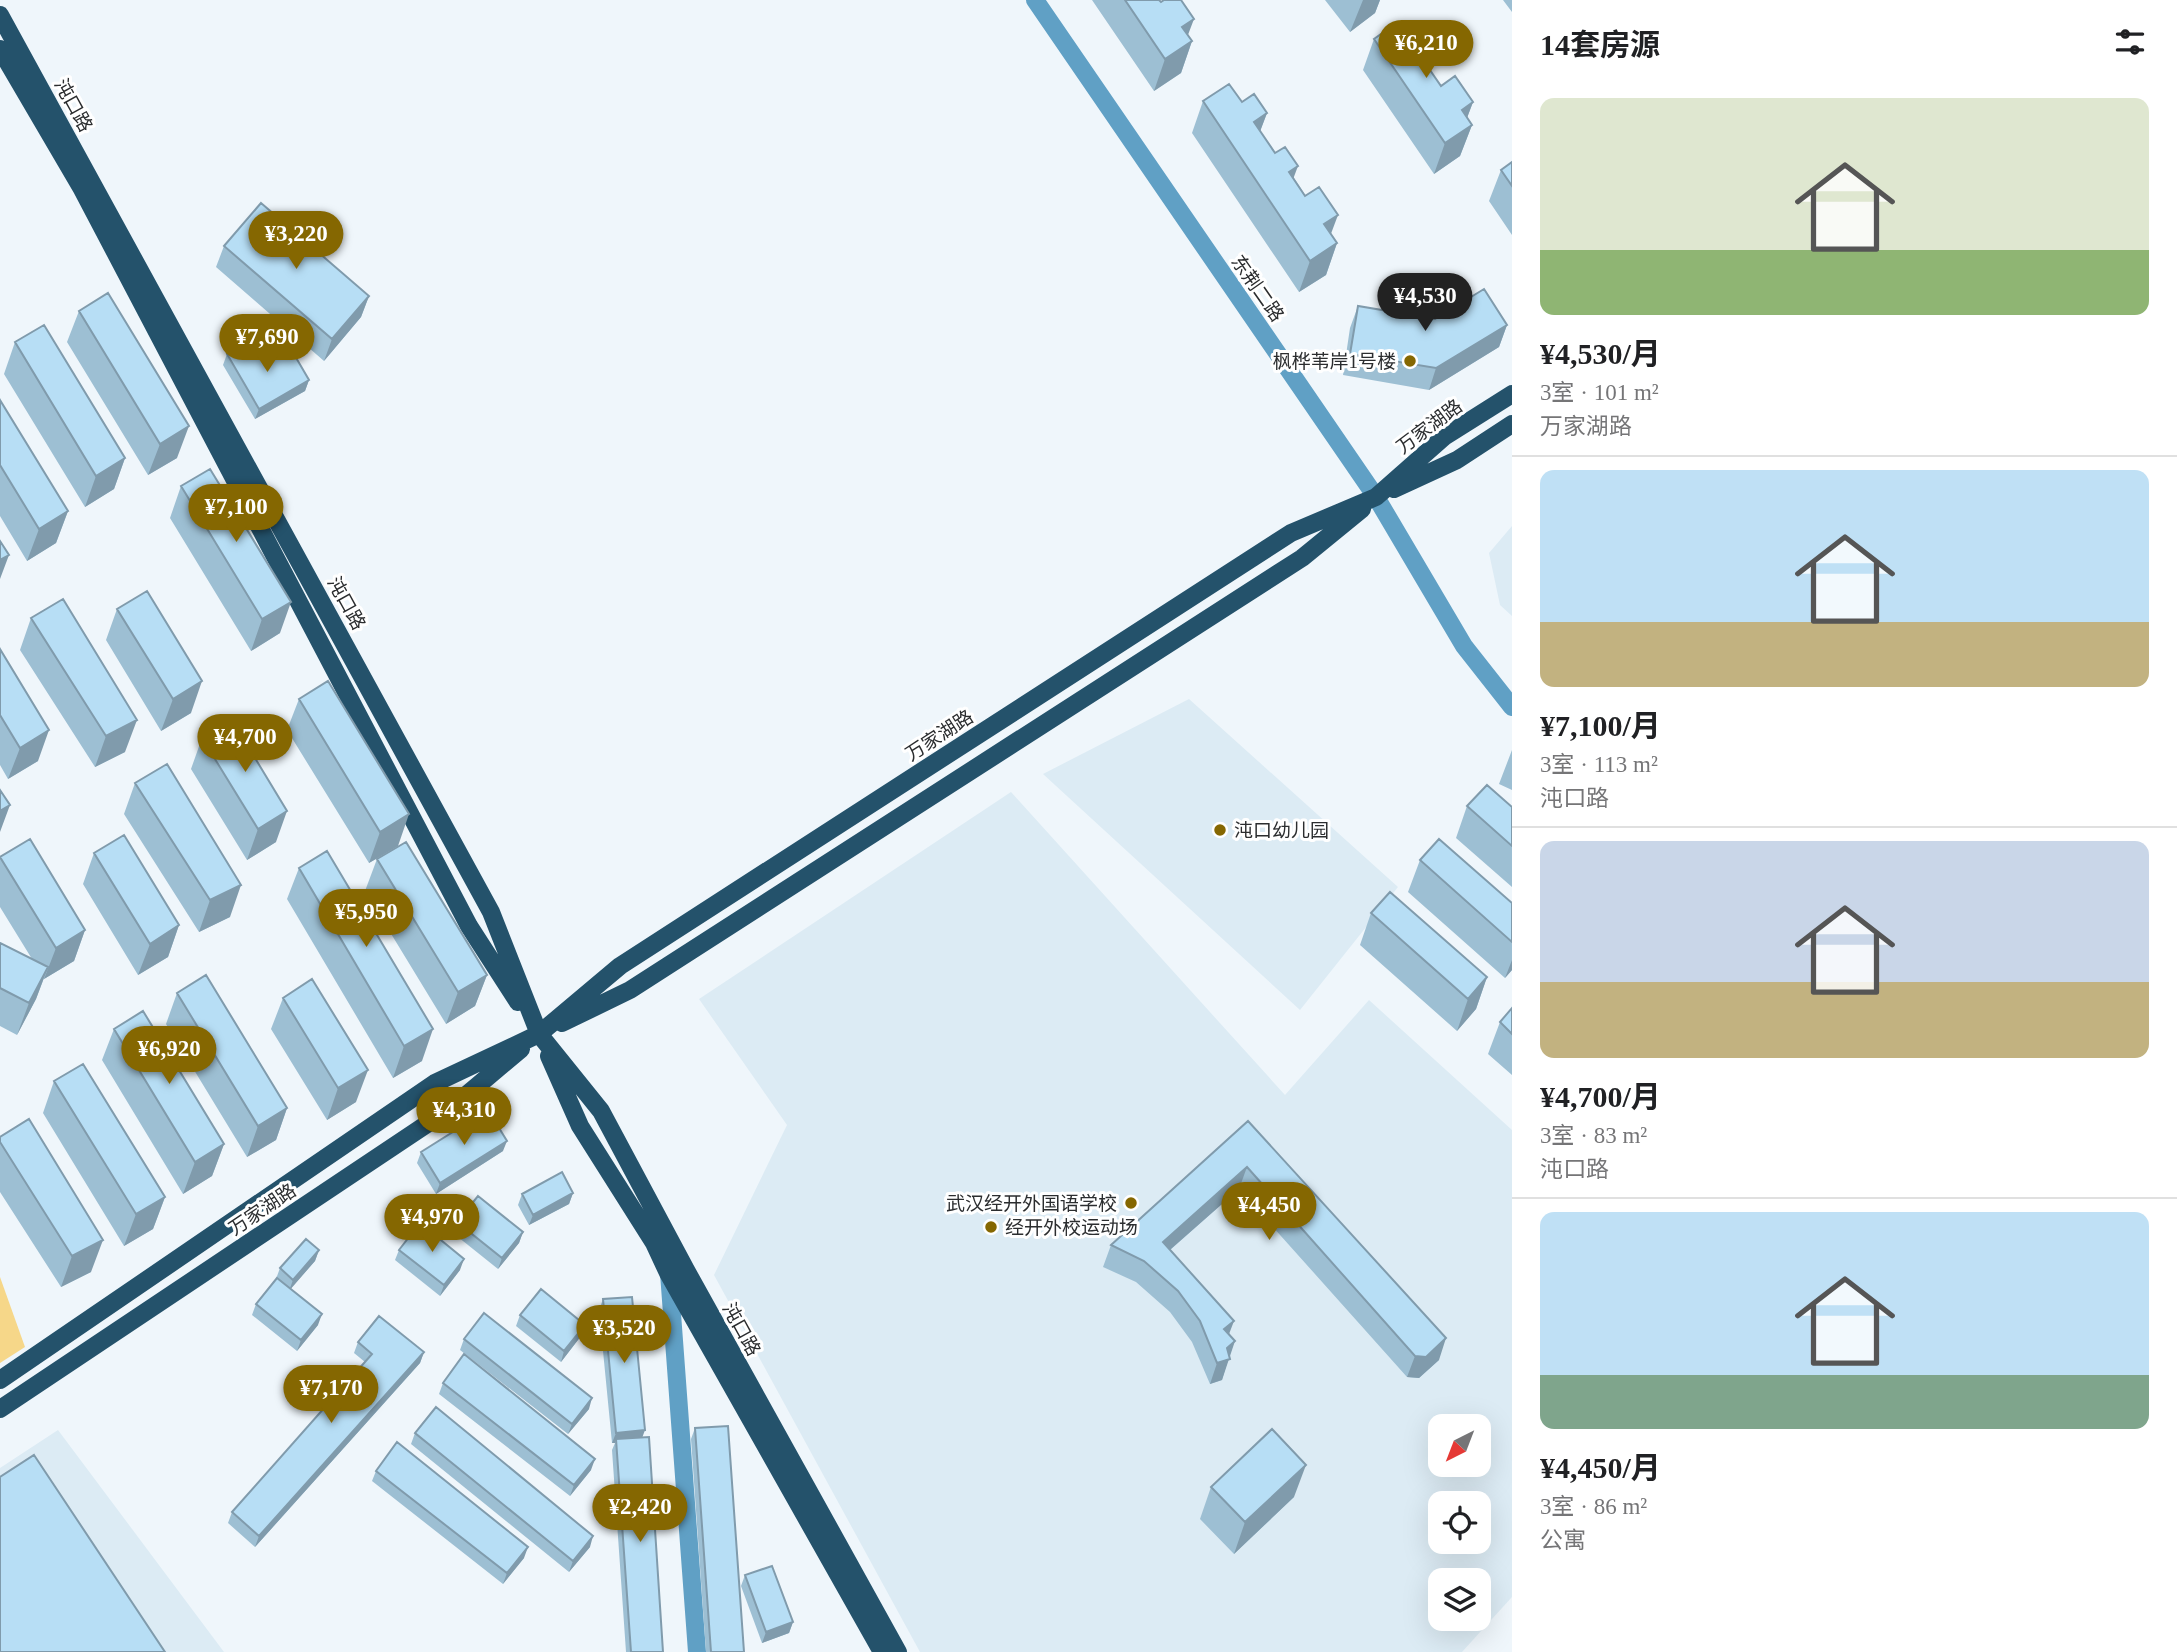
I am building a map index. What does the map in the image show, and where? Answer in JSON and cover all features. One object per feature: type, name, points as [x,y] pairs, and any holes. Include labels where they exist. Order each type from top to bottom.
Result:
[{"type":"main road","name":"沌口路","points":[[0,15],[491,912],[539,1034],[580,1126],[654,1242],[677,1272],[898,1652]]},
{"type":"main road","name":"沌口路","points":[[0,49],[82,188],[469,926],[539,1034],[601,1111],[677,1272],[882,1652]]},
{"type":"main road","name":"万家湖路","points":[[0,1380],[435,1083],[630,990],[1302,558],[1444,437],[1512,394]]},
{"type":"main road","name":"万家湖路","points":[[0,1409],[451,1108],[620,966],[1291,533],[1457,460],[1512,424]]},
{"type":"street","name":"东荆二路","points":[[1035,0],[1376,497],[1464,646],[1512,707]]},
{"type":"street","points":[[677,1272],[697,1652]]},
{"type":"shaded area","points":[[1512,526],[1512,616],[1500,605],[1489,553]]},
{"type":"shaded area","name":"沌口幼儿园","points":[[1189,699],[1398,887],[1300,1010],[1043,774]]},
{"type":"shaded area","name":"武汉经开外国语学校","points":[[1011,792],[1285,1095],[1369,1000],[1512,1130],[1512,1597],[1491,1620],[1491,1568],[1428,1568],[1428,1631],[1481,1631],[1462,1652],[920,1652],[714,1275],[787,1125],[699,999]]},
{"type":"shaded area","points":[[0,1277],[25,1347],[0,1363]]},
{"type":"shaded area","points":[[58,1430],[224,1652],[0,1652],[0,1468]]},
{"type":"building","points":[[1125,0],[1181,0],[1194,19],[1182,27],[1192,41],[1165,59]]},
{"type":"building","points":[[1398,22],[1407,35],[1422,25],[1436,46],[1421,57],[1441,86],[1455,76],[1473,102],[1462,110],[1472,125],[1445,143],[1374,39]]},
{"type":"building","points":[[1229,84],[1242,102],[1254,94],[1267,113],[1254,122],[1275,153],[1285,147],[1298,166],[1289,172],[1305,196],[1319,187],[1338,215],[1324,224],[1337,243],[1310,261],[1203,101]]},
{"type":"building","points":[[1512,162],[1512,186],[1501,170]]},
{"type":"building","points":[[261,203],[369,296],[332,339],[224,246]]},
{"type":"building","points":[[1484,289],[1507,325],[1436,368],[1350,354],[1358,306],[1435,319]]},
{"type":"building","points":[[108,293],[189,426],[160,444],[79,311]]},
{"type":"building","points":[[44,325],[125,458],[96,476],[15,342]]},
{"type":"building","points":[[251,341],[264,364],[291,349],[309,380],[259,409],[227,354]]},
{"type":"building","points":[[0,400],[68,511],[39,529],[0,465]]},
{"type":"building","points":[[210,469],[291,602],[262,619],[181,486]]},
{"type":"building","points":[[0,541],[9,555],[0,560]]},
{"type":"building","points":[[147,591],[202,681],[173,699],[117,609]]},
{"type":"building","points":[[63,599],[137,720],[106,736],[31,618]]},
{"type":"building","points":[[0,649],[49,730],[20,748],[0,715]]},
{"type":"building","points":[[328,681],[409,814],[380,832],[299,699]]},
{"type":"building","points":[[232,720],[287,811],[258,829],[202,738]]},
{"type":"building","points":[[167,764],[241,885],[210,900],[135,783]]},
{"type":"building","points":[[1487,785],[1512,807],[1512,846],[1467,806]]},
{"type":"building","points":[[0,790],[10,805],[0,811]]},
{"type":"building","points":[[124,835],[179,925],[150,944],[94,853]]},
{"type":"building","points":[[30,839],[85,930],[56,948],[0,857]]},
{"type":"building","points":[[1439,839],[1512,903],[1512,942],[1420,860]]},
{"type":"building","points":[[406,842],[487,975],[458,992],[377,859]]},
{"type":"building","points":[[327,851],[433,1029],[404,1046],[299,868]]},
{"type":"building","points":[[1390,892],[1487,977],[1468,999],[1371,913]]},
{"type":"building","points":[[0,943],[48,967],[29,1003],[0,988]]},
{"type":"building","points":[[206,975],[287,1108],[258,1126],[177,993]]},
{"type":"building","points":[[312,979],[368,1070],[338,1088],[283,998]]},
{"type":"building","points":[[1512,1008],[1512,1034],[1500,1022]]},
{"type":"building","points":[[143,1011],[224,1144],[195,1162],[114,1029]]},
{"type":"building","points":[[83,1064],[165,1197],[136,1214],[54,1081]]},
{"type":"building","points":[[488,1110],[507,1141],[440,1183],[421,1152]]},
{"type":"building","points":[[29,1119],[103,1240],[72,1256],[0,1142],[0,1137]]},
{"type":"building","points":[[1248,1121],[1446,1338],[1426,1357],[1415,1356],[1247,1167],[1163,1242],[1234,1321],[1224,1329],[1235,1341],[1227,1348],[1230,1359],[1217,1363],[1200,1321],[1178,1291],[1144,1261],[1111,1245]]},
{"type":"building","points":[[562,1172],[573,1193],[533,1215],[522,1194]]},
{"type":"building","points":[[478,1196],[523,1232],[502,1258],[457,1222]]},
{"type":"building","points":[[420,1223],[464,1259],[444,1285],[399,1250]]},
{"type":"building","points":[[306,1239],[319,1250],[293,1280],[280,1268]]},
{"type":"building","points":[[277,1278],[322,1314],[301,1340],[256,1304]]},
{"type":"building","points":[[541,1289],[585,1325],[564,1351],[520,1315]]},
{"type":"building","points":[[632,1297],[645,1430],[616,1433],[603,1299]]},
{"type":"building","points":[[484,1313],[592,1398],[572,1424],[464,1339]]},
{"type":"building","points":[[379,1316],[424,1352],[259,1536],[232,1512],[372,1354],[358,1342]]},
{"type":"building","points":[[464,1354],[595,1459],[574,1485],[443,1383]]},
{"type":"building","points":[[436,1407],[593,1536],[573,1561],[415,1433]]},
{"type":"building","points":[[728,1426],[744,1652],[711,1652],[695,1428]]},
{"type":"building","points":[[1272,1429],[1306,1465],[1245,1522],[1211,1487]]},
{"type":"building","points":[[649,1437],[663,1652],[631,1652],[616,1439]]},
{"type":"building","points":[[397,1442],[528,1547],[507,1573],[376,1471]]},
{"type":"building","points":[[34,1455],[165,1652],[0,1652],[0,1477]]},
{"type":"building","points":[[772,1566],[793,1622],[766,1632],[745,1575]]},
{"type":"place","name":"枫桦苇岸1号楼","points":[[1410,361]]},
{"type":"place","name":"沌口幼儿园","points":[[1220,830]]},
{"type":"place","name":"武汉经开外国语学校","points":[[1131,1203]]},
{"type":"place","name":"经开外校运动场","points":[[991,1227]]}]
